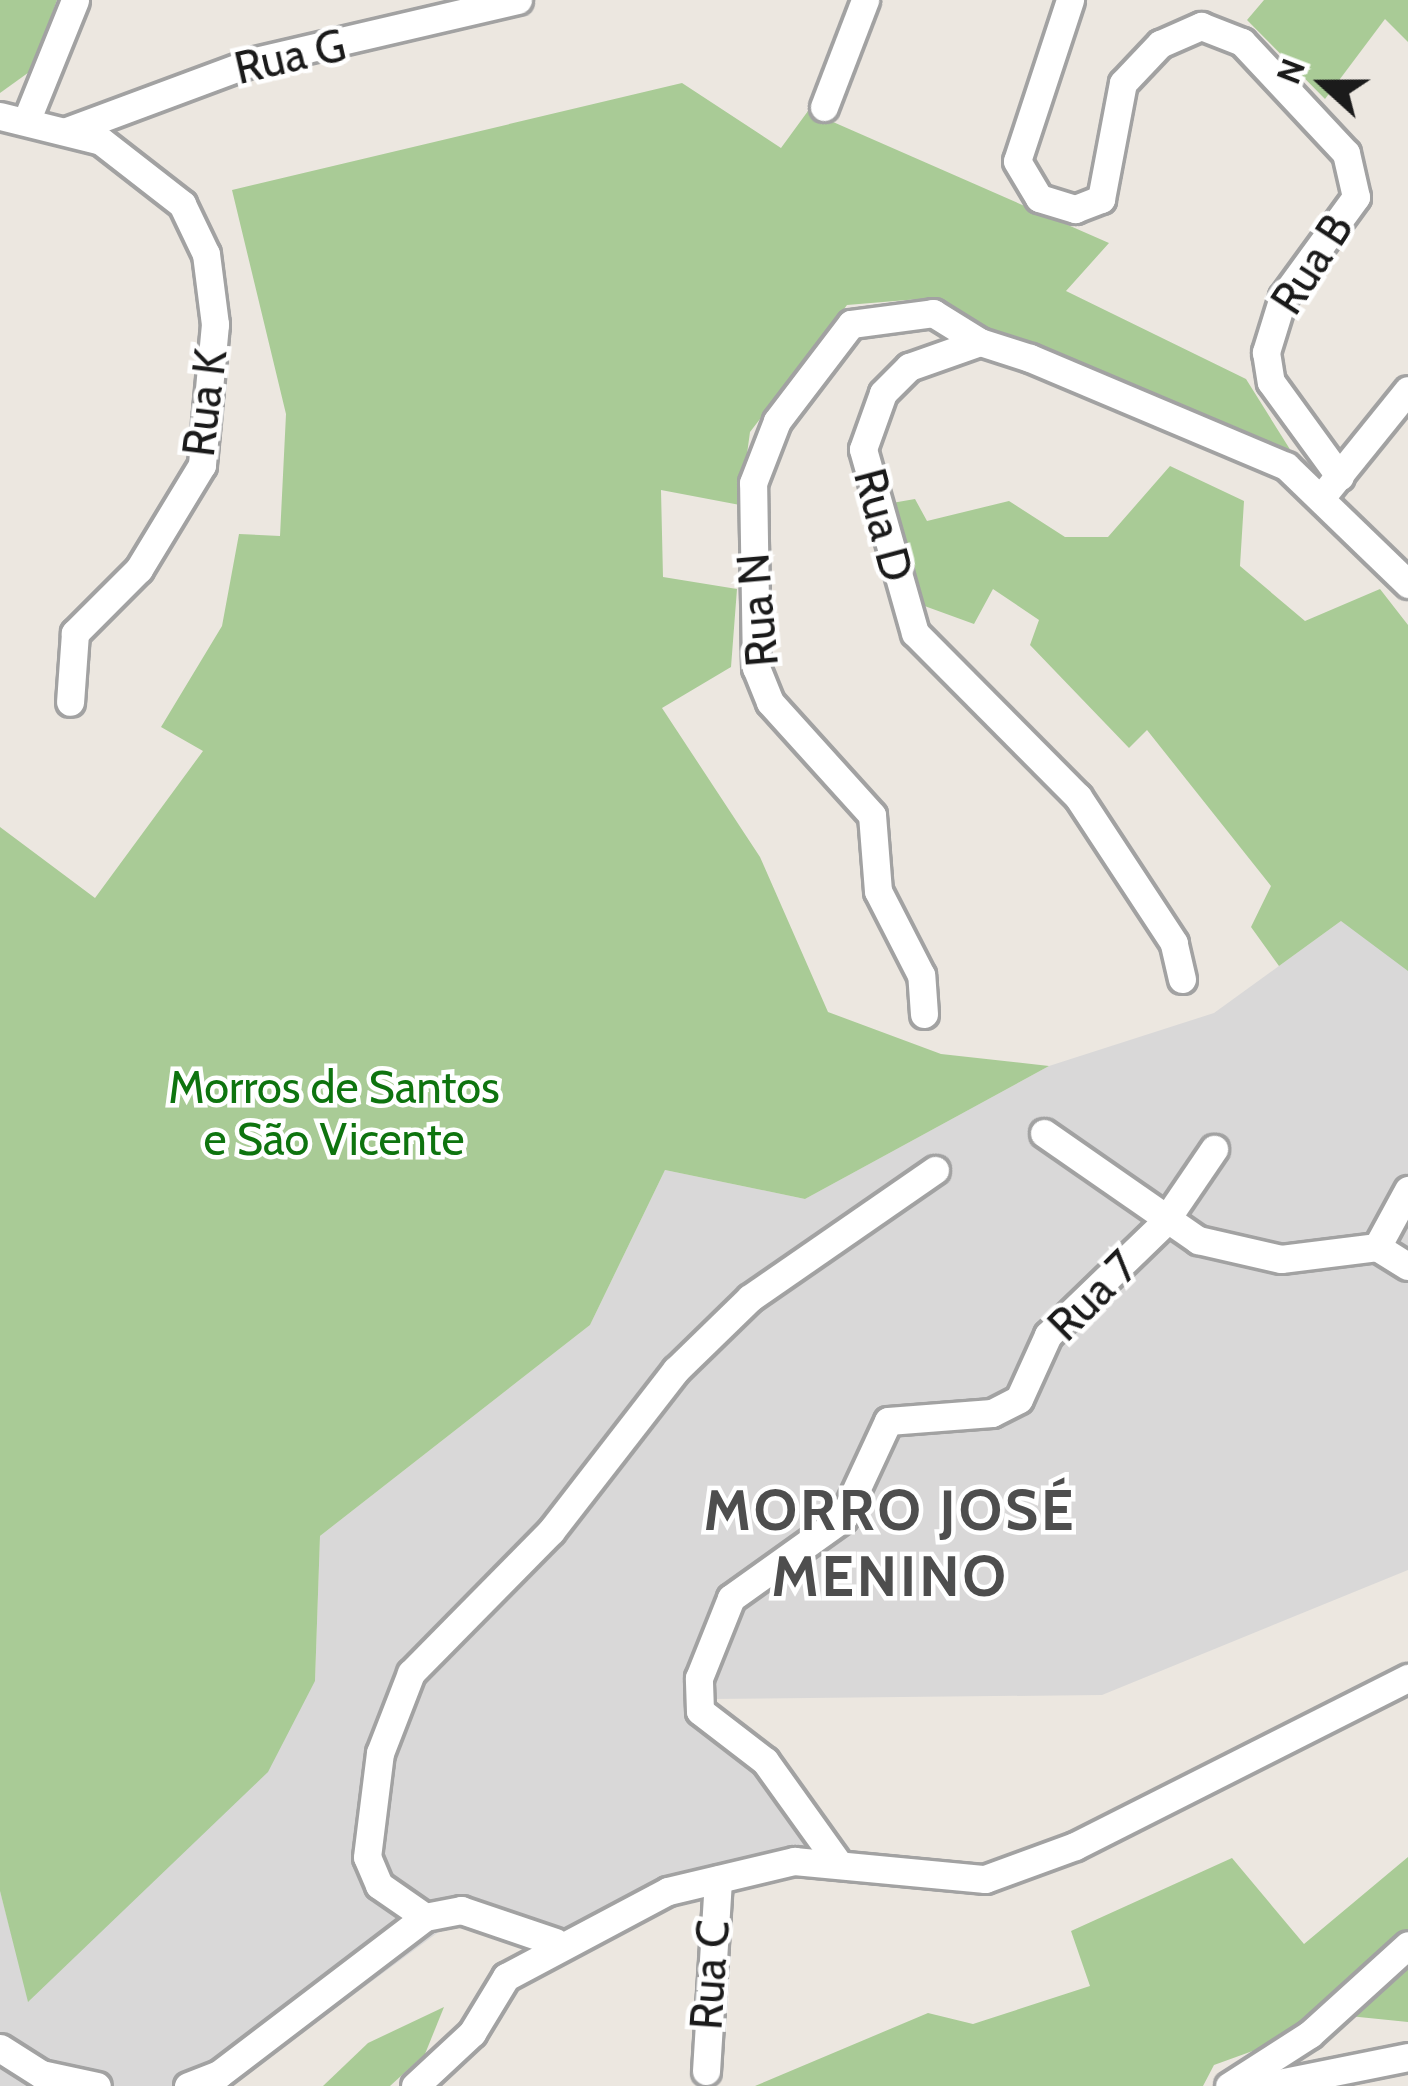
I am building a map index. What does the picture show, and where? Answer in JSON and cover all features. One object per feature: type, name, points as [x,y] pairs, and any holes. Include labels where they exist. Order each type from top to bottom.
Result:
[{"type":"street","points":[[14,117],[75,0]]},
{"type":"street","name":"Rua G","points":[[67,131],[255,61],[518,0]]},
{"type":"street","points":[[824,107],[865,0]]},
{"type":"street","name":"Rua B","points":[[1070,0],[1016,161],[1039,198],[1075,209],[1101,199],[1123,83],[1160,44],[1201,26],[1242,42],[1346,153],[1356,197],[1282,298],[1266,352],[1271,382],[1331,486]]},
{"type":"street","name":"Rua K","points":[[14,117],[67,131],[142,167],[182,204],[206,254],[214,324],[202,465],[139,569],[75,633],[70,702]]},
{"type":"street","name":"Rua N","points":[[924,1014],[921,975],[878,891],[872,814],[770,702],[756,668],[753,483],[777,421],[850,324],[933,313],[980,342]]},
{"type":"street","points":[[980,342],[1210,428],[1331,486],[1408,584]]},
{"type":"street","name":"Rua D","points":[[980,342],[909,367],[869,420],[867,474],[902,599],[932,655],[1078,797],[1174,943],[1182,979]]},
{"type":"street","points":[[1331,486],[1408,390]]},
{"type":"street","points":[[1044,1133],[1163,1224],[1280,1259],[1377,1247],[1408,1266]]},
{"type":"street","name":"Rua 7","points":[[836,1860],[765,1761],[700,1711],[699,1678],[731,1598],[843,1518],[888,1421],[992,1413],[1019,1400],[1048,1335],[1163,1224],[1214,1149]]},
{"type":"street","points":[[425,1917],[379,1885],[367,1857],[380,1753],[410,1673],[551,1531],[676,1370],[750,1298],[935,1170]]},
{"type":"street","points":[[1377,1247],[1408,1190]]},
{"type":"street","points":[[415,2086],[472,2033],[498,1984],[555,1942],[718,1880],[836,1860],[985,1879],[1075,1846],[1406,1681]]},
{"type":"street","name":"Rua C","points":[[706,2071],[718,1880]]},
{"type":"street","points":[[188,2086],[219,2074],[425,1917],[461,1910],[555,1942]]},
{"type":"street","points":[[1228,2086],[1310,2033],[1408,1945]]},
{"type":"street","points":[[0,2048],[41,2074],[97,2086]]},
{"type":"street","points":[[1264,2086],[1408,2057]]},
{"type":"shaded area","points":[[1408,896],[1408,1570],[1102,1695],[710,1699],[718,1718],[775,1751],[836,1854],[786,1859],[546,1949],[472,1921],[444,1928],[230,2086],[0,2086],[0,1891],[29,2001],[315,1681],[320,1536],[590,1325],[665,1170],[805,1199],[1049,1066],[1214,1013],[1341,921]]},
{"type":"green space","points":[[0,0],[57,0],[32,70],[0,93]]},
{"type":"green space","points":[[1264,0],[1408,0],[1408,42],[1385,19],[1325,99],[1247,20]]},
{"type":"green space","name":"Morros de Santos e São Vicente","points":[[682,83],[781,148],[808,111],[1109,243],[1066,291],[1246,379],[1291,451],[983,331],[931,298],[847,305],[750,432],[740,505],[661,490],[663,577],[737,589],[731,667],[662,708],[760,857],[828,1012],[941,1054],[1049,1066],[805,1199],[665,1170],[590,1325],[320,1536],[315,1681],[268,1772],[28,2002],[0,1891],[0,827],[95,898],[203,751],[161,727],[222,626],[239,534],[280,536],[286,414],[232,190]]},
{"type":"green space","points":[[1170,466],[1244,501],[1240,566],[1305,621],[1380,589],[1408,625],[1408,971],[1341,921],[1279,966],[1251,927],[1271,886],[1147,730],[1129,748],[1030,645],[1039,620],[993,589],[974,624],[919,604],[892,503],[915,499],[927,521],[1009,501],[1065,537],[1108,537]]},
{"type":"green space","points":[[1408,1857],[1408,2022],[1349,2016],[1214,2065],[1203,2086],[755,2086],[928,2013],[973,2024],[1090,1986],[1071,1931],[1232,1858],[1304,1944]]},
{"type":"green space","points":[[444,2007],[425,2054],[390,2086],[323,2086],[368,2043]]},
{"type":"district","name":"MORRO JOSÉ MENINO","points":[[890,1543]]}]
